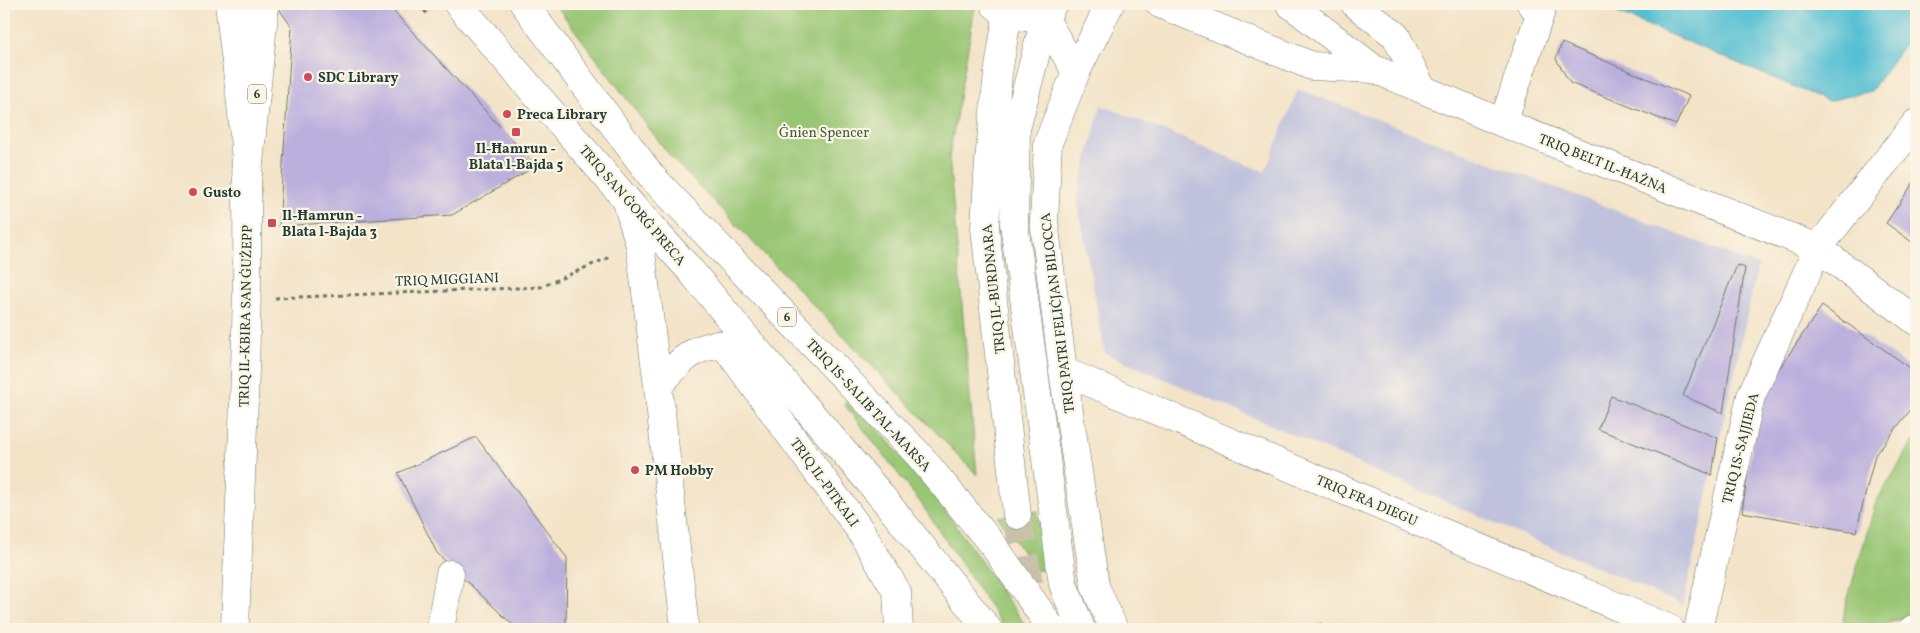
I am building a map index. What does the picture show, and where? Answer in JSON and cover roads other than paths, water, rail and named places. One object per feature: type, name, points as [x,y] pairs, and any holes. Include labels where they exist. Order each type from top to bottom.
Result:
[{"type":"main road","name":"TRIQ IL-KBIRA SAN ĠUŻEPP","points":[[229,4],[239,84],[246,183],[247,299],[235,629]]},
{"type":"main road","name":"6","points":[[239,84],[244,4]]},
{"type":"main road","name":"6","points":[[246,183],[260,70],[265,4]]},
{"type":"main road","name":"TRIQ SAN ĠORĠ PRECA","points":[[458,4],[626,199],[690,270],[736,343]]},
{"type":"main road","name":"TRIQ IS-SALIB TAL-MARSA","points":[[524,4],[652,177],[918,454],[992,545],[1052,629]]},
{"type":"main road","name":"TRIQ PATRI FELIĊJAN BILOCCA","points":[[1110,4],[1076,72],[1048,143],[1044,221],[1063,372],[1095,586],[1114,629]]},
{"type":"main road","points":[[1160,4],[1312,66],[1374,70]]},
{"type":"main road","name":"TRIQ BELT IL-ĦAŻNA","points":[[1290,4],[1374,70],[1502,123],[1818,248],[1916,321]]},
{"type":"main road","points":[[1355,4],[1396,36],[1422,89]]},
{"type":"main road","points":[[1502,123],[1541,11],[1531,4]]},
{"type":"main road","points":[[1003,7],[1049,11]]},
{"type":"main road","name":"TRIQ IL-BURDNARA","points":[[1003,7],[989,160],[985,228],[1017,515]]},
{"type":"main road","points":[[1049,11],[1076,72]]},
{"type":"main road","points":[[1049,11],[1016,128],[1014,224],[1063,584],[1081,629]]},
{"type":"main road","name":"TRIQ IS-SAJJIEDA","points":[[1698,629],[1751,396],[1818,248],[1915,127]]},
{"type":"main road","points":[[626,199],[640,245],[685,629]]},
{"type":"main road","points":[[658,386],[691,353],[706,347],[736,343],[878,492],[988,629]]},
{"type":"main road","name":"TRIQ IL-PITKALI","points":[[736,343],[860,530],[897,592],[899,629]]},
{"type":"main road","name":"TRIQ FRA DIEGU","points":[[1063,372],[1670,629]]},
{"type":"main road","points":[[440,629],[450,574]]},
{"type":"water","points":[[1597,4],[1916,4],[1916,28],[1871,91],[1828,101]]},
{"type":"tunnel","points":[[1017,515],[1033,606]]},
{"type":"place","name":"SDC Library","points":[[308,77]]},
{"type":"place","name":"Preca Library","points":[[507,114]]},
{"type":"place","name":"Il-Ħamrun - Blata l-Bajda 5","points":[[516,132]]},
{"type":"place","name":"Gusto","points":[[193,192]]},
{"type":"place","name":"Il-Ħamrun - Blata l-Bajda 3","points":[[272,223]]},
{"type":"place","name":"PM Hobby","points":[[635,470]]},
{"type":"park label","name":"Ġnien Spencer","points":[[824,132]]}]
